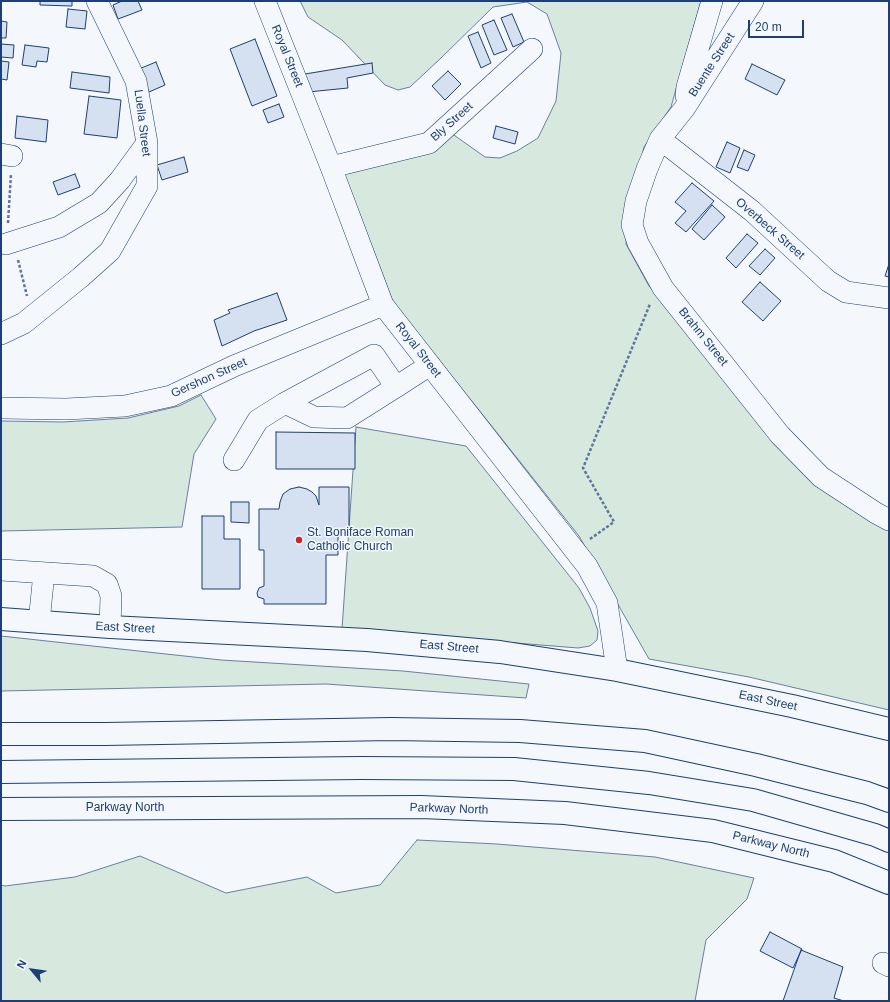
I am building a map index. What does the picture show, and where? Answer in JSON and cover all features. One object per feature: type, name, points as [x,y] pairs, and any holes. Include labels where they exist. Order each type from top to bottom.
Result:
[{"type":"main road","name":"East Street","points":[[1,619],[110,627],[367,640],[500,652],[617,670],[792,706],[889,729]]},
{"type":"main road","points":[[1,734],[113,734],[391,729],[520,731],[644,742],[756,765],[867,793],[889,801]]},
{"type":"main road","points":[[1,772],[361,768],[514,769],[649,784],[753,800],[867,833],[889,841]]},
{"type":"main road","name":"Parkway North","points":[[1,809],[421,807],[565,814],[714,831],[834,861],[889,883]]},
{"type":"street","name":"Luella Street","points":[[1,334],[24,323],[110,251],[147,186],[147,144],[136,81],[97,1]]},
{"type":"street","name":"Royal Street","points":[[265,1],[331,167],[383,304],[587,566],[607,603],[617,670]]},
{"type":"street","points":[[684,109],[687,87],[712,1]]},
{"type":"street","name":"Buente Street","points":[[684,109],[753,1]]},
{"type":"street","name":"Bly Street","points":[[331,167],[429,143],[532,49]]},
{"type":"street","name":"Brahm Street","points":[[684,109],[660,139],[647,169],[636,201],[632,225],[638,243],[663,288],[780,435],[821,477],[889,520]]},
{"type":"street","name":"Overbeck Street","points":[[660,139],[752,211],[828,281],[846,292],[889,298]]},
{"type":"street","points":[[10,243],[60,227],[99,203],[120,180],[147,144]]},
{"type":"street","name":"Gershon Street","points":[[1,408],[66,409],[125,406],[171,396],[234,366],[383,304]]},
{"type":"street","points":[[234,460],[258,420],[285,403],[374,355],[396,387]]},
{"type":"street","points":[[285,403],[314,417],[347,418],[430,366]]},
{"type":"street","points":[[1,570],[93,576],[107,584],[111,596],[110,627]]},
{"type":"street","points":[[39,622],[44,573]]},
{"type":"path","points":[[6,155],[10,243],[29,303],[39,298],[45,306]]},
{"type":"path","points":[[575,550],[614,522],[583,468],[654,294],[663,288]]},
{"type":"shaded area","points":[[300,1],[701,1],[671,107],[644,147],[628,212],[626,244],[649,286],[702,348],[889,528],[889,710],[749,677],[649,659],[579,536],[393,302],[344,173],[451,133],[485,157],[500,158],[517,151],[538,138],[556,101],[561,53],[547,14],[527,2],[493,7],[410,87],[398,90],[385,85],[342,40],[308,17]]},
{"type":"shaded area","points":[[201,395],[216,419],[194,454],[182,527],[1,531],[1,421],[63,422],[128,418],[179,406]]},
{"type":"shaded area","points":[[356,427],[466,446],[579,588],[590,608],[598,631],[597,640],[590,646],[578,648],[342,629]]},
{"type":"shaded area","points":[[1,636],[221,660],[403,671],[529,684],[526,698],[326,684],[1,691]]},
{"type":"shaded area","points":[[417,840],[497,844],[655,857],[754,878],[747,899],[706,940],[695,1001],[1,1001],[1,885],[5,886],[75,877],[140,856],[226,893],[307,877],[336,893],[380,885]]},
{"type":"building","points":[[40,1],[72,1],[72,6],[40,5]]},
{"type":"building","points":[[122,1],[138,1],[142,10],[118,19],[113,5]]},
{"type":"building","points":[[68,9],[87,11],[85,29],[66,27]]},
{"type":"building","points":[[512,14],[524,42],[513,47],[501,18]]},
{"type":"building","points":[[494,20],[507,50],[494,55],[482,25]]},
{"type":"building","points":[[1,21],[7,22],[6,38],[1,38]]},
{"type":"building","points":[[478,32],[491,63],[481,68],[468,36]]},
{"type":"building","points":[[255,39],[277,96],[252,106],[230,49]]},
{"type":"building","points":[[1,44],[14,45],[13,58],[1,57]]},
{"type":"building","points":[[25,45],[49,48],[47,62],[37,61],[36,67],[22,65]]},
{"type":"building","points":[[1,61],[9,62],[7,80],[1,79]]},
{"type":"building","points":[[156,62],[165,85],[149,92],[139,69]]},
{"type":"building","points":[[372,63],[373,73],[347,78],[348,88],[308,92],[305,74]]},
{"type":"building","points":[[752,64],[785,80],[777,95],[745,79]]},
{"type":"building","points":[[448,71],[461,84],[445,100],[432,86]]},
{"type":"building","points":[[72,72],[110,77],[109,93],[70,88]]},
{"type":"building","points":[[89,96],[121,100],[117,138],[84,134]]},
{"type":"building","points":[[279,104],[284,117],[268,123],[263,110]]},
{"type":"building","points":[[17,116],[48,120],[46,142],[15,138]]},
{"type":"building","points":[[496,126],[518,132],[515,144],[493,138]]},
{"type":"building","points":[[727,142],[740,148],[730,173],[716,167]]},
{"type":"building","points":[[744,150],[755,155],[748,171],[737,167]]},
{"type":"building","points":[[184,157],[188,172],[162,180],[157,165]]},
{"type":"building","points":[[75,174],[80,187],[58,195],[53,182]]},
{"type":"building","points":[[692,183],[714,201],[686,232],[675,223],[686,211],[675,202]]},
{"type":"building","points":[[712,205],[725,217],[704,240],[692,229]]},
{"type":"building","points":[[747,234],[758,243],[736,268],[726,258]]},
{"type":"building","points":[[765,249],[775,258],[760,275],[749,266]]},
{"type":"building","points":[[889,264],[889,277],[885,276]]},
{"type":"building","points":[[760,282],[781,301],[763,321],[742,302]]},
{"type":"building","points":[[277,293],[287,320],[254,331],[222,346],[214,320],[230,313],[228,310]]},
{"type":"building","points":[[276,432],[355,433],[355,469],[276,469]]},
{"type":"building","name":"St. Boniface Roman Catholic Church","points":[[299,487],[312,492],[316,496],[319,505],[319,487],[349,487],[349,530],[338,530],[338,555],[326,555],[326,604],[264,604],[264,599],[258,597],[257,593],[259,588],[264,586],[264,550],[259,550],[259,509],[279,509],[283,494],[290,489]]},
{"type":"building","points":[[231,502],[249,502],[249,523],[231,522]]},
{"type":"building","points":[[202,516],[224,516],[224,539],[240,539],[240,589],[202,589]]},
{"type":"building","points":[[770,932],[802,949],[793,968],[760,951]]},
{"type":"building","points":[[801,950],[843,967],[834,998],[844,1001],[783,1001]]},
{"type":"place","name":"St. Boniface Roman Catholic Church","points":[[299,540]]}]
